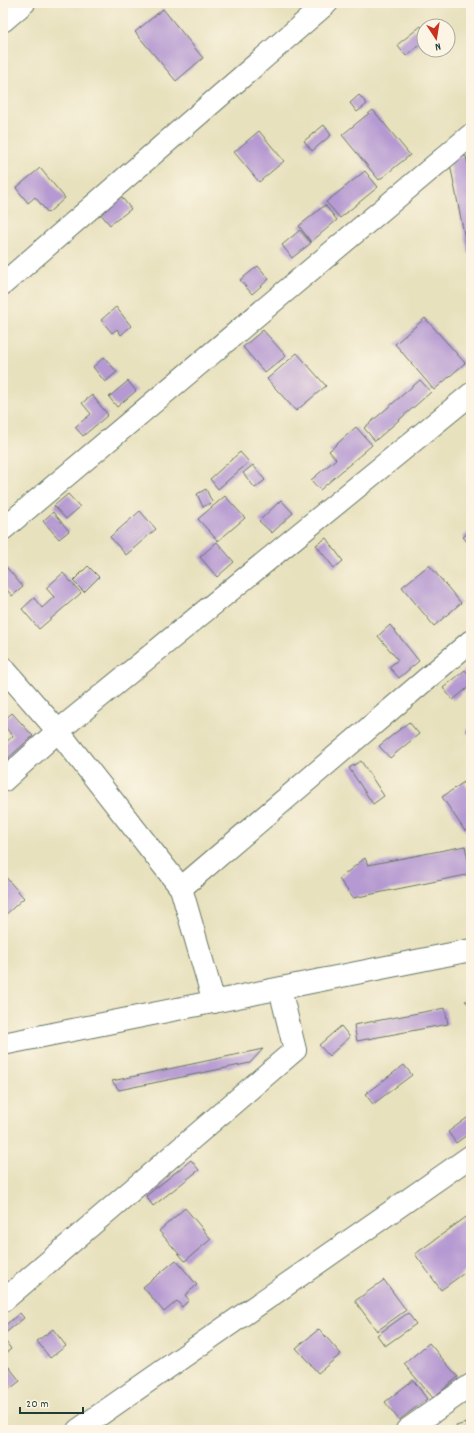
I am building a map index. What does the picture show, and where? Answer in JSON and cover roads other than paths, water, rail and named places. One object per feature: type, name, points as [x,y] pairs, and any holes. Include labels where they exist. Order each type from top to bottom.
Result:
[{"type":"street","points":[[3,21],[24,3]]},
{"type":"street","points":[[3,284],[327,3]]},
{"type":"street","points":[[3,529],[471,135]]},
{"type":"street","points":[[3,781],[58,731],[471,394]]},
{"type":"street","points":[[181,888],[471,641]]},
{"type":"street","points":[[3,668],[58,731],[181,888],[214,1002]]},
{"type":"street","points":[[3,1044],[471,950]]},
{"type":"street","points":[[3,1301],[295,1050],[280,988]]},
{"type":"street","points":[[78,1430],[471,1156]]},
{"type":"street","points":[[407,1430],[432,1422],[471,1385]]}]
